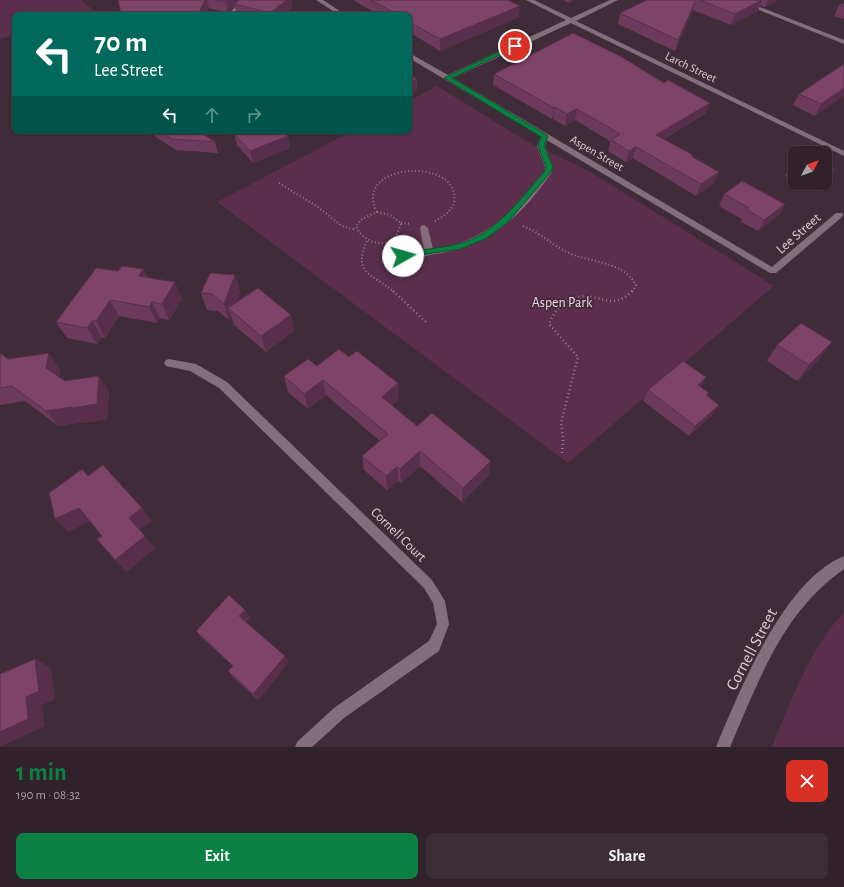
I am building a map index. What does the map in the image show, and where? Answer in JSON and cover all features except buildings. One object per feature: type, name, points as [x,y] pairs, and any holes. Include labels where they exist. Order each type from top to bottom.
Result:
[{"type":"street","points":[[233,12],[247,0]]},
{"type":"street","points":[[319,0],[338,12]]},
{"type":"street","name":"Larch Street","points":[[529,0],[844,154]]},
{"type":"street","points":[[447,78],[615,0]]},
{"type":"street","points":[[737,0],[844,42]]},
{"type":"street","name":"Aspen Street","points":[[412,57],[773,271]]},
{"type":"street","points":[[403,256],[447,250],[472,242],[484,236],[505,220],[548,172],[549,167],[541,146],[545,136]]},
{"type":"street","name":"Lee Street","points":[[773,271],[839,215]]},
{"type":"street","points":[[426,226],[429,252]]},
{"type":"street","name":"Cornell Court","points":[[169,363],[192,367],[223,385],[428,584],[439,601],[443,624],[434,646],[339,713],[302,747]]},
{"type":"street","name":"Cornell Street","points":[[723,747],[768,648],[781,625],[796,605],[829,571],[844,562]]},
{"type":"path","points":[[377,212],[372,197],[373,190],[382,180],[402,172],[426,172],[434,174],[446,181],[454,190],[454,204],[448,213],[426,226]]},
{"type":"path","points":[[279,183],[318,207],[342,226],[356,230]]},
{"type":"path","points":[[377,212],[398,218],[401,223],[400,230],[391,240],[380,243],[367,241],[357,234],[356,230],[358,222],[362,218],[377,212]]},
{"type":"path","points":[[505,220],[532,229],[570,254],[613,266],[626,272],[633,278],[636,285],[633,292],[624,297],[604,301],[589,297],[568,300],[560,304],[552,313],[549,324],[578,357],[561,423],[563,439],[562,453]]},
{"type":"path","points":[[401,223],[416,224]]},
{"type":"path","points":[[367,241],[360,260],[363,268],[407,302],[427,323]]},
{"type":"green space","points":[[0,0],[81,0],[93,10],[86,12],[12,12],[12,36],[0,39]]},
{"type":"green space","name":"Aspen Park","points":[[437,86],[526,141],[589,171],[774,286],[568,463],[217,202],[346,134],[412,134],[412,99]]},
{"type":"green space","points":[[844,612],[844,747],[772,747],[794,693],[811,659],[831,627]]},
{"type":"route","points":[[403,256],[460,247],[484,236],[505,220],[548,172],[549,167],[541,146],[545,136],[447,78],[515,46]]}]
